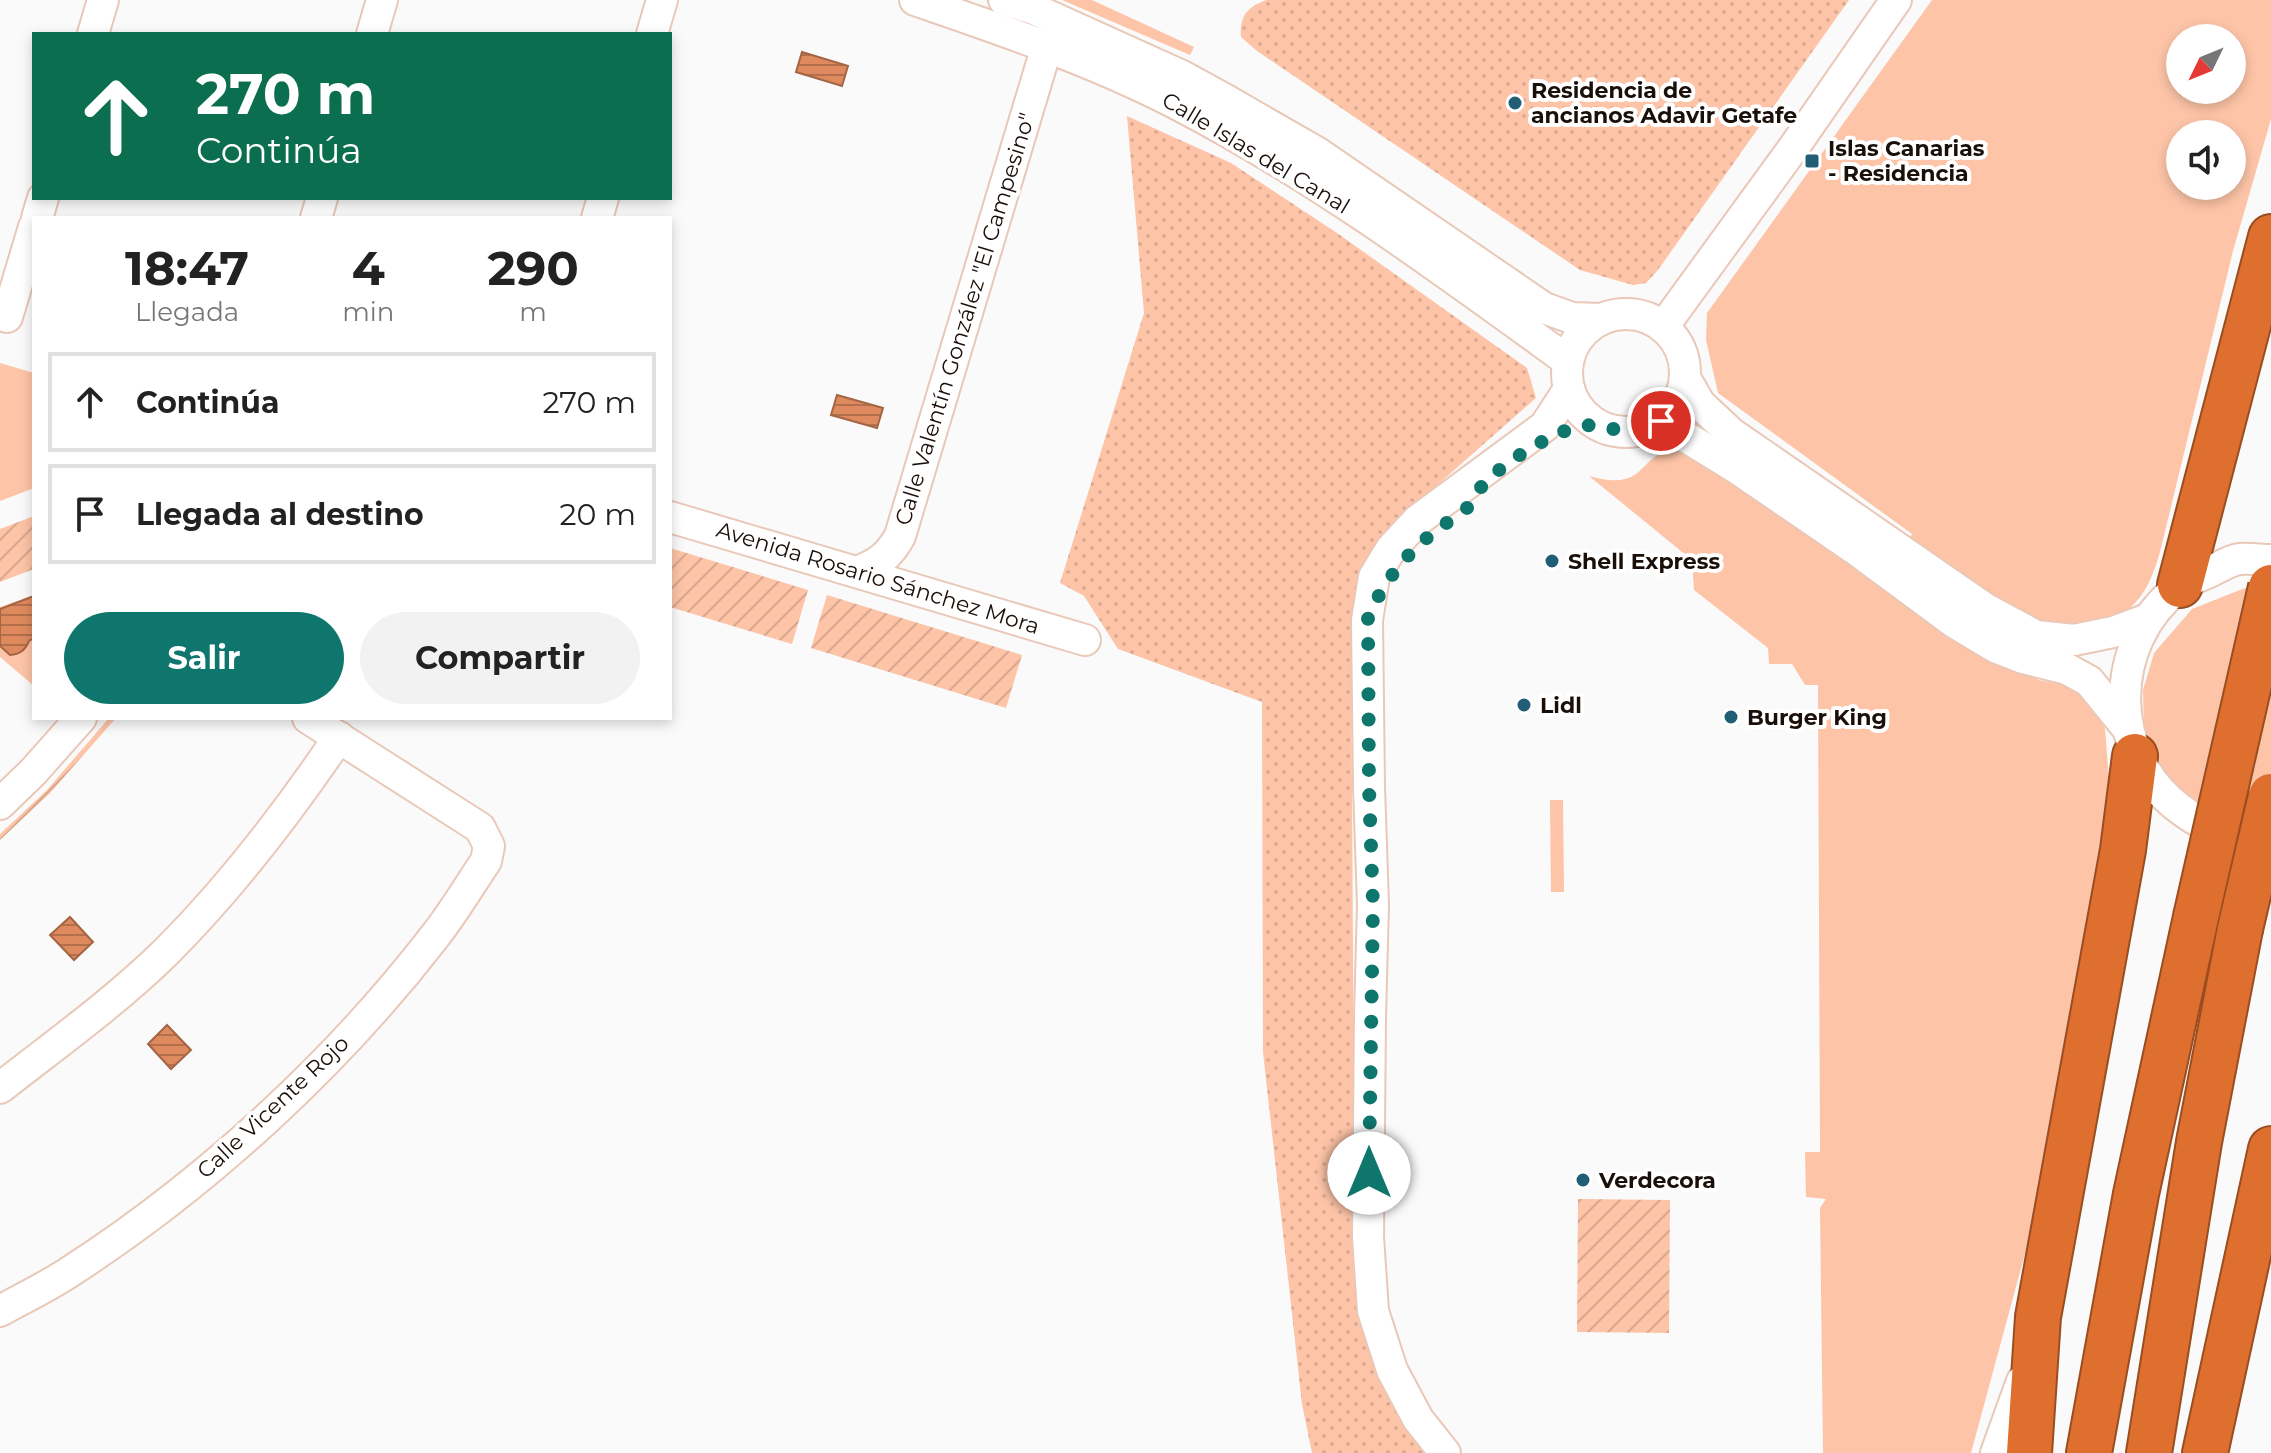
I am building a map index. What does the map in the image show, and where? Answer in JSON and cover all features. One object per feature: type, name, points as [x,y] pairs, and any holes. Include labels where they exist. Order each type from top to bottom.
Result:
[{"type":"highway","points":[[2180,585],[2271,237]]},
{"type":"highway","points":[[2089,1453],[2136,1194],[2271,587]]},
{"type":"highway","points":[[2029,1453],[2038,1317],[2123,850],[2131,742]]},
{"type":"highway","points":[[2149,1453],[2199,1142],[2240,929],[2271,796]]},
{"type":"highway","points":[[2205,1453],[2271,1149]]},
{"type":"street","points":[[94,32],[103,0]]},
{"type":"street","points":[[373,32],[382,0]]},
{"type":"street","points":[[653,32],[662,0]]},
{"type":"street","name":"Calle Islas del Canal","points":[[915,0],[1047,46],[1171,101],[1306,179],[1568,375]]},
{"type":"street","name":"Calle Islas del Canal","points":[[1004,0],[1034,9],[1169,70],[1237,106],[1318,153],[1544,308],[1572,318],[1602,319]]},
{"type":"street","points":[[1663,327],[1896,0]]},
{"type":"street","name":"Calle Valentín González \"El Campesino\"","points":[[857,572],[878,563],[891,551],[900,536],[1047,46]]},
{"type":"street","points":[[14,319],[32,236]]},
{"type":"street","points":[[1445,1453],[1418,1419],[1392,1370],[1373,1311],[1368,1237],[1373,905],[1367,620],[1374,577],[1391,549],[1418,520],[1545,426],[1568,375],[1575,343],[1586,329],[1602,319],[1618,314],[1634,314],[1649,319],[1663,327],[1684,359],[1682,395],[1673,410],[1646,430]]},
{"type":"street","points":[[1568,375],[1590,421],[1608,430],[1627,433],[1646,430],[1686,437],[1855,549],[1955,623],[1995,647],[2067,669],[2089,681],[2165,798],[2202,826],[2246,840],[2271,839]]},
{"type":"street","points":[[1685,378],[1700,404],[1731,433],[1986,609],[2036,636],[2074,640],[2113,632],[2148,619]]},
{"type":"street","points":[[1367,620],[1379,593],[1400,562],[1470,506],[1481,486],[1544,440],[1572,428],[1596,424]]},
{"type":"street","name":"Avenida Rosario Sánchez Mora","points":[[672,518],[1085,640]]},
{"type":"street","points":[[2131,742],[2125,693],[2131,656],[2148,619],[2180,585],[2238,559],[2271,560]]},
{"type":"street","points":[[0,804],[79,720]]},
{"type":"street","points":[[0,1088],[104,1007],[165,952],[225,888],[288,812],[339,737],[311,720]]},
{"type":"street","name":"Calle Vicente Rojo","points":[[0,1311],[74,1270],[166,1203],[319,1069],[436,936],[486,861],[489,846],[480,828],[339,737]]},
{"type":"street","points":[[1996,1453],[2019,1397],[2038,1317]]},
{"type":"shaded area","points":[[1062,0],[1092,0],[1194,47],[1190,55]]},
{"type":"shaded area","points":[[1267,0],[1849,0],[1658,270],[1646,283],[1633,285],[1580,270],[1257,51],[1241,37],[1242,23],[1250,9]]},
{"type":"shaded area","points":[[1932,0],[2271,0],[2271,119],[2233,251],[2157,562],[2139,598],[2120,615],[2108,621],[2056,629],[2023,617],[1960,578],[1908,542],[1912,534],[1718,393],[1706,340],[1707,313]]},
{"type":"shaded area","points":[[802,52],[848,66],[842,86],[796,72]]},
{"type":"shaded area","points":[[1127,116],[1231,163],[1337,233],[1527,368],[1536,398],[1385,531],[1362,567],[1351,620],[1355,1291],[1379,1361],[1430,1453],[1312,1453],[1302,1404],[1263,1052],[1262,702],[1118,649],[1084,596],[1060,583],[1144,313]]},
{"type":"shaded area","points":[[0,363],[32,372],[32,489],[0,501]]},
{"type":"shaded area","points":[[837,395],[883,408],[877,428],[831,415]]},
{"type":"shaded area","points":[[1676,449],[1693,454],[1961,645],[2039,680],[2068,686],[2094,705],[2105,729],[2111,805],[2033,1224],[1971,1453],[1823,1453],[1820,1208],[1826,1199],[1806,1197],[1805,1152],[1820,1152],[1818,685],[1805,685],[1792,664],[1769,664],[1768,648],[1694,590],[1692,560],[1589,476],[1623,480],[1633,476],[1663,452]]},
{"type":"shaded area","points":[[32,517],[32,570],[0,582],[0,529]]},
{"type":"shaded area","points":[[672,549],[808,590],[792,644],[672,608]]},
{"type":"shaded area","points":[[2245,588],[2271,589],[2271,827],[2239,826],[2201,811],[2158,768],[2144,731],[2143,690],[2154,653],[2192,609]]},
{"type":"shaded area","points":[[827,595],[1022,655],[1006,708],[811,648]]},
{"type":"shaded area","points":[[32,596],[32,684],[0,657],[0,607]]},
{"type":"shaded area","points":[[32,597],[32,639],[17,654],[10,655],[0,646],[0,609]]},
{"type":"shaded area","points":[[107,720],[114,720],[50,793],[0,840],[0,834],[47,790]]},
{"type":"shaded area","points":[[1550,800],[1563,800],[1564,892],[1551,892]]},
{"type":"shaded area","points":[[70,917],[93,942],[74,960],[50,935]]},
{"type":"shaded area","points":[[167,1025],[191,1050],[171,1069],[148,1044]]},
{"type":"shaded area","points":[[1578,1199],[1670,1200],[1669,1333],[1577,1332]]},
{"type":"place","name":"Residencia de ancianos Adavir Getafe","points":[[1515,103]]},
{"type":"place","name":"Islas Canarias - Residencia","points":[[1812,161]]},
{"type":"place","name":"Shell Express","points":[[1552,561]]},
{"type":"place","name":"Lidl","points":[[1524,705]]},
{"type":"place","name":"Burger King","points":[[1731,717]]},
{"type":"place","name":"Verdecora","points":[[1583,1180]]},
{"type":"route","points":[[1369,1173],[1373,905],[1368,617],[1379,593],[1400,562],[1470,506],[1481,486],[1544,440],[1584,425],[1596,424],[1608,430],[1627,433],[1646,430],[1661,421]]}]
